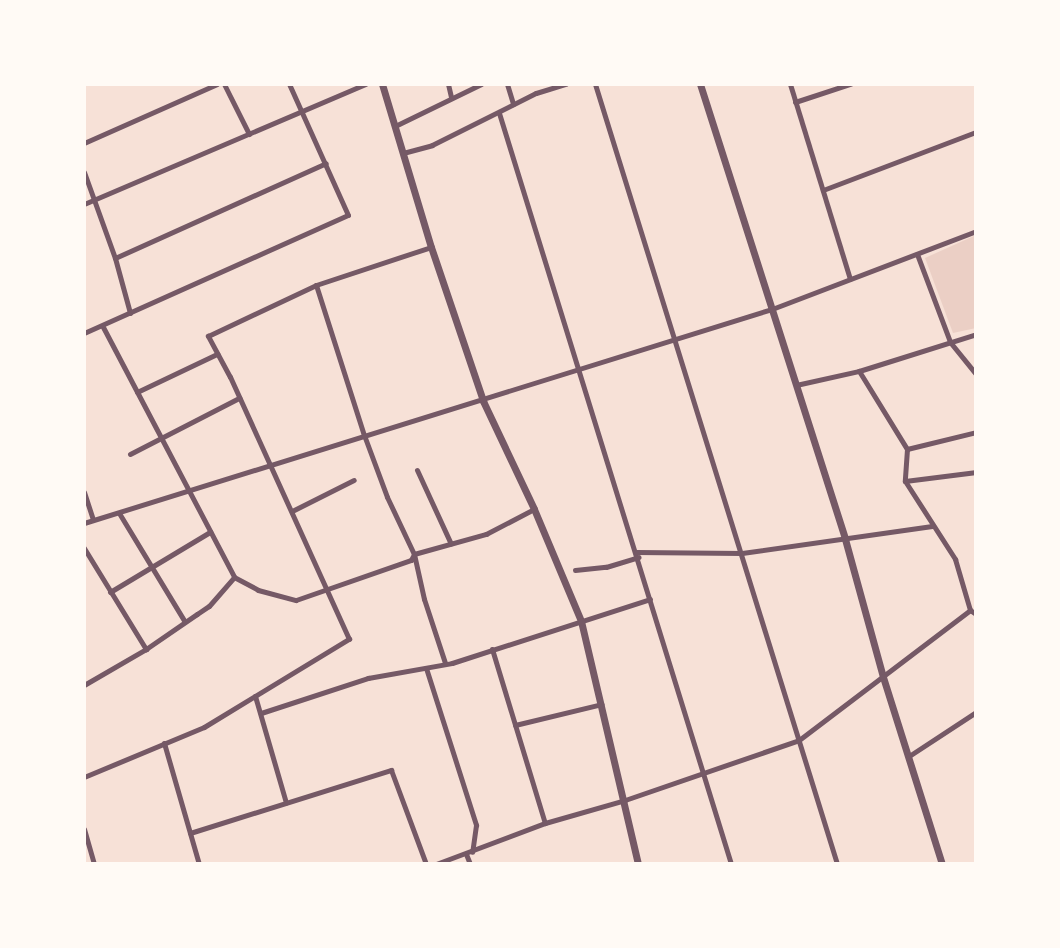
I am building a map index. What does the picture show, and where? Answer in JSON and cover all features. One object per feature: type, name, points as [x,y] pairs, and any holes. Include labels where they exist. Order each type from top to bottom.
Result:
[{"type":"street","points":[[84,143],[217,84]]},
{"type":"street","points":[[224,84],[249,134]]},
{"type":"street","points":[[84,333],[103,327],[348,215],[289,84]]},
{"type":"street","points":[[84,204],[365,84]]},
{"type":"street","points":[[382,84],[431,247],[483,401],[534,509],[581,621],[638,864]]},
{"type":"street","points":[[448,84],[452,97]]},
{"type":"street","points":[[395,126],[481,84]]},
{"type":"street","points":[[507,84],[513,104]]},
{"type":"street","points":[[403,153],[432,145],[513,104],[566,84]]},
{"type":"street","points":[[595,84],[837,864]]},
{"type":"street","points":[[700,84],[845,539],[883,677],[942,864]]},
{"type":"street","points":[[790,84],[850,279]]},
{"type":"street","points":[[795,102],[850,84]]},
{"type":"street","points":[[499,113],[731,864]]},
{"type":"street","points":[[823,190],[976,132]]},
{"type":"street","points":[[115,258],[326,163]]},
{"type":"street","points":[[84,172],[115,258],[130,313]]},
{"type":"street","points":[[84,523],[772,309],[976,231]]},
{"type":"street","points":[[84,777],[204,727],[349,639],[271,465],[208,336],[316,285],[431,247]]},
{"type":"street","points":[[917,254],[950,342],[976,374]]},
{"type":"street","points":[[316,285],[364,435],[387,497],[414,554],[424,599],[445,663]]},
{"type":"street","points":[[103,327],[234,576],[258,590],[296,600],[411,560],[414,554],[486,534],[534,509]]},
{"type":"street","points":[[796,385],[859,371],[976,334]]},
{"type":"street","points":[[136,392],[217,354]]},
{"type":"street","points":[[859,371],[908,449],[905,481],[955,559],[970,610],[976,614]]},
{"type":"street","points":[[130,454],[239,398]]},
{"type":"street","points":[[908,449],[976,432]]},
{"type":"street","points":[[417,470],[451,544]]},
{"type":"street","points":[[905,481],[976,472]]},
{"type":"street","points":[[292,511],[354,480]]},
{"type":"street","points":[[84,492],[93,520]]},
{"type":"street","points":[[119,513],[185,622]]},
{"type":"street","points":[[575,570],[606,567],[637,554],[742,553],[932,526]]},
{"type":"street","points":[[110,592],[210,532]]},
{"type":"street","points":[[84,548],[146,649]]},
{"type":"street","points":[[84,685],[146,649],[209,606],[234,576]]},
{"type":"street","points":[[261,713],[368,678],[445,663],[650,599]]},
{"type":"street","points":[[436,864],[545,823],[625,800],[799,740],[970,610]]},
{"type":"street","points":[[492,649],[545,823]]},
{"type":"street","points":[[426,668],[476,825],[469,853],[470,864]]},
{"type":"street","points":[[255,696],[286,803]]},
{"type":"street","points":[[515,725],[602,704]]},
{"type":"street","points":[[909,756],[976,712]]},
{"type":"street","points":[[164,743],[199,864]]},
{"type":"street","points":[[190,833],[391,770],[426,864]]},
{"type":"street","points":[[84,829],[93,864]]},
{"type":"shaded area","points":[[976,235],[976,328],[953,333],[925,258]]}]
